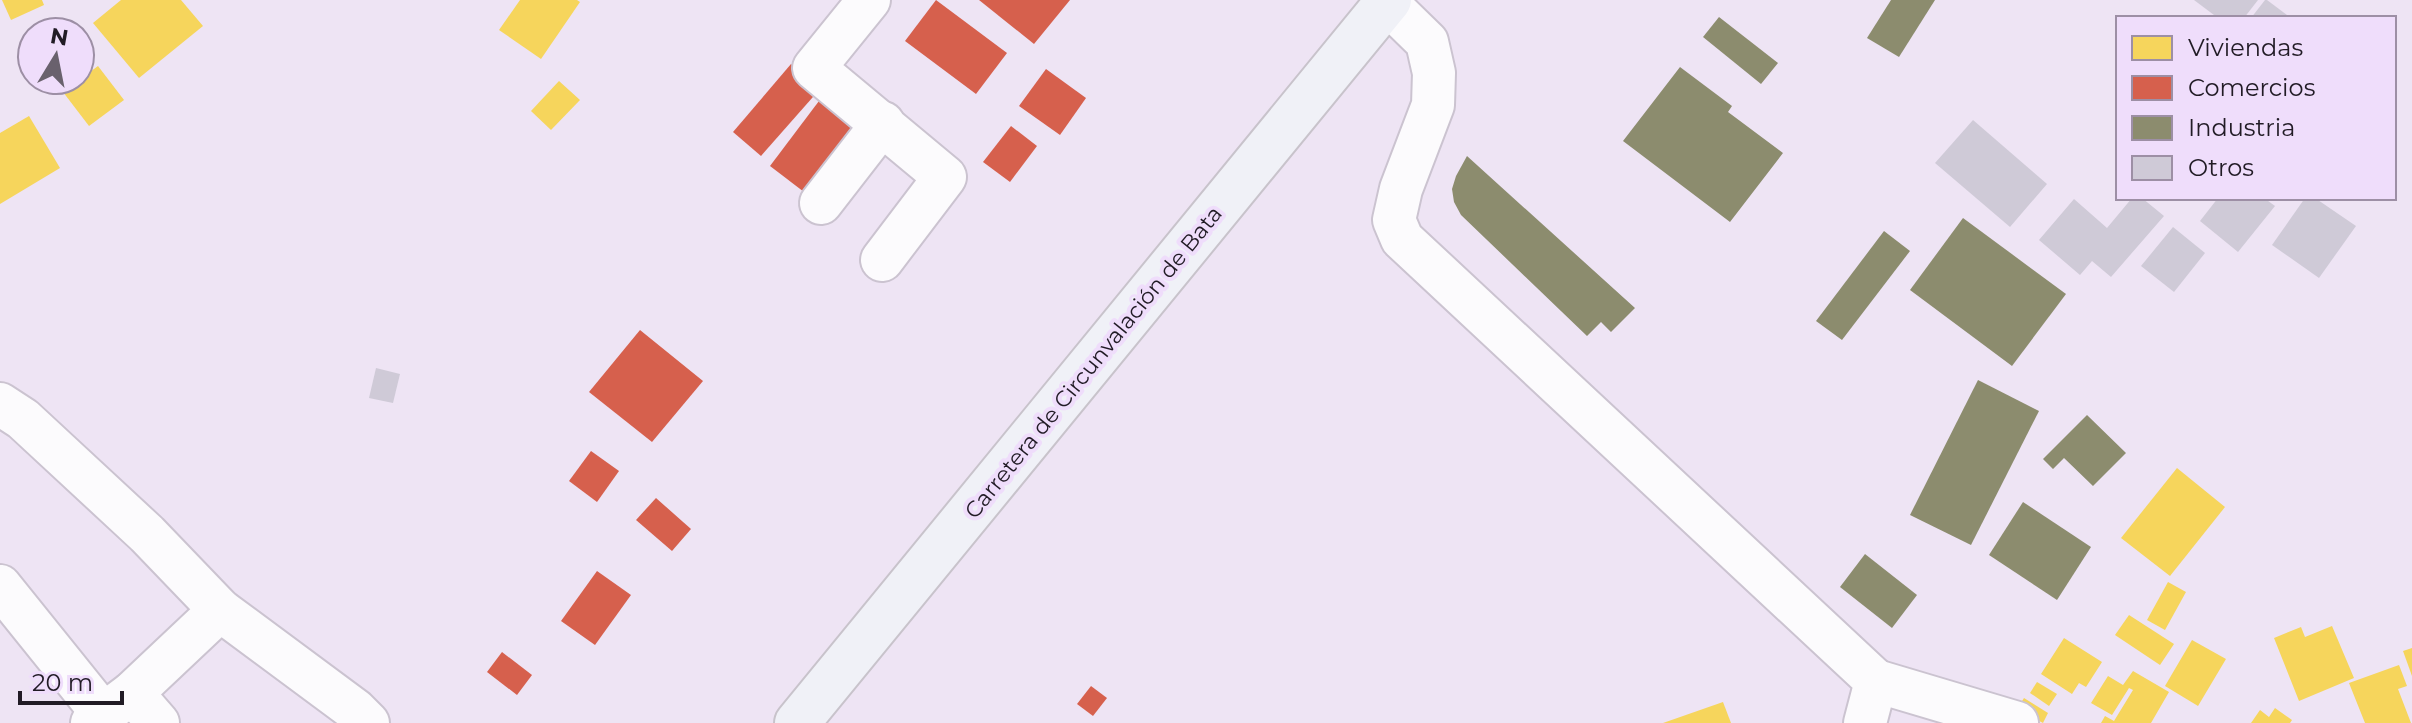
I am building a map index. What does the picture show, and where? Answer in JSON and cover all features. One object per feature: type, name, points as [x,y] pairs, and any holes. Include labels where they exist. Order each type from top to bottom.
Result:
[{"type":"main road","name":"Carretera de Circunvalación de Bata","points":[[797,723],[1387,1]]},
{"type":"street","points":[[869,0],[814,68],[945,177],[882,260]]},
{"type":"street","points":[[1387,1],[1427,42],[1434,73],[1433,105],[1401,189],[1394,220],[1402,239],[1876,681],[2017,723]]},
{"type":"street","points":[[821,203],[883,123]]},
{"type":"street","points":[[0,404],[23,419],[147,534],[220,610],[355,710],[368,723]]},
{"type":"street","points":[[0,586],[121,713],[220,610]]},
{"type":"street","points":[[1865,723],[1876,681]]},
{"type":"building: Viviendas","points":[[2,0],[42,0],[44,5],[11,20]]},
{"type":"building: Viviendas","points":[[121,0],[181,0],[203,26],[139,78],[96,27],[96,21]]},
{"type":"building: Viviendas","points":[[520,0],[580,2],[541,59],[499,30]]},
{"type":"building: Viviendas","points":[[98,66],[124,100],[89,126],[66,96],[96,96]]},
{"type":"building: Viviendas","points":[[559,81],[580,100],[551,130],[531,111]]},
{"type":"building: Viviendas","points":[[29,116],[60,168],[0,204],[0,133]]},
{"type":"building: Viviendas","points":[[2177,468],[2225,507],[2170,576],[2121,538]]},
{"type":"building: Viviendas","points":[[2168,582],[2186,592],[2165,630],[2147,620]]},
{"type":"building: Viviendas","points":[[2129,615],[2174,644],[2160,665],[2115,635]]},
{"type":"building: Viviendas","points":[[2332,626],[2354,678],[2299,701],[2274,638],[2301,627],[2305,637]]},
{"type":"building: Viviendas","points":[[2064,638],[2102,662],[2086,687],[2079,683],[2072,694],[2041,674]]},
{"type":"building: Viviendas","points":[[2192,640],[2226,659],[2198,706],[2165,686]]},
{"type":"building: Viviendas","points":[[2412,648],[2412,676],[2403,651]]},
{"type":"building: Viviendas","points":[[2399,665],[2407,686],[2398,689],[2411,723],[2365,723],[2349,683]]},
{"type":"building: Viviendas","points":[[2133,671],[2169,692],[2151,723],[2101,723],[2105,716],[2114,721],[2133,690],[2129,688],[2112,715],[2091,703],[2108,676],[2123,685]]},
{"type":"building: Viviendas","points":[[2037,682],[2057,694],[2049,706],[2030,693]]},
{"type":"building: Viviendas","points":[[2024,698],[2048,713],[2043,723],[2017,709]]},
{"type":"building: Viviendas","points":[[1723,702],[1731,723],[1663,723]]},
{"type":"building: Viviendas","points":[[2275,708],[2292,720],[2290,723],[2251,723],[2260,710],[2269,717]]},
{"type":"building: Comercios","points":[[936,0],[1007,53],[976,94],[905,41]]},
{"type":"building: Comercios","points":[[979,0],[1070,0],[1034,44]]},
{"type":"building: Comercios","points":[[791,64],[820,89],[761,156],[733,132]]},
{"type":"building: Comercios","points":[[1046,69],[1086,98],[1060,135],[1019,106]]},
{"type":"building: Comercios","points":[[822,97],[860,125],[808,195],[770,166]]},
{"type":"building: Comercios","points":[[1011,126],[1037,146],[1010,182],[983,162]]},
{"type":"building: Comercios","points":[[640,330],[703,381],[652,442],[589,392]]},
{"type":"building: Comercios","points":[[591,451],[619,471],[597,502],[569,481]]},
{"type":"building: Comercios","points":[[656,498],[691,529],[672,551],[636,520]]},
{"type":"building: Comercios","points":[[597,571],[631,595],[595,645],[561,621]]},
{"type":"building: Comercios","points":[[502,652],[532,675],[517,695],[487,672]]},
{"type":"building: Comercios","points":[[1091,686],[1107,698],[1093,716],[1077,704]]},
{"type":"building: Industria","points":[[1891,0],[1935,0],[1899,57],[1867,38]]},
{"type":"building: Industria","points":[[1719,17],[1778,63],[1761,84],[1703,37]]},
{"type":"building: Industria","points":[[1680,67],[1732,106],[1728,112],[1783,153],[1730,222],[1623,141]]},
{"type":"building: Industria","points":[[1467,156],[1635,308],[1611,332],[1601,322],[1587,336],[1461,215],[1452,189]]},
{"type":"building: Industria","points":[[1963,218],[2066,294],[2012,366],[1910,290]]},
{"type":"building: Industria","points":[[1884,231],[1910,251],[1842,340],[1816,321]]},
{"type":"building: Industria","points":[[1978,380],[2039,411],[1971,545],[1910,515]]},
{"type":"building: Industria","points":[[2087,415],[2126,453],[2093,486],[2064,458],[2053,469],[2043,459]]},
{"type":"building: Industria","points":[[2023,502],[2091,547],[2057,600],[1989,555]]},
{"type":"building: Industria","points":[[1865,554],[1917,595],[1892,628],[1840,587]]},
{"type":"building: Otros","points":[[2194,0],[2258,0],[2246,16],[2215,16]]},
{"type":"building: Otros","points":[[2267,0],[2288,16],[2253,16]]},
{"type":"building: Otros","points":[[1973,120],[2047,184],[2010,227],[1935,163]]},
{"type":"building: Otros","points":[[2074,199],[2107,228],[2130,200],[2144,200],[2164,216],[2111,277],[2092,261],[2080,275],[2039,240]]},
{"type":"building: Otros","points":[[2216,200],[2267,200],[2275,206],[2238,252],[2200,221]]},
{"type":"building: Otros","points":[[2304,200],[2318,200],[2356,226],[2319,278],[2272,245]]},
{"type":"building: Otros","points":[[2173,227],[2205,253],[2174,292],[2141,266]]},
{"type":"building: Otros","points":[[376,368],[400,374],[393,403],[369,398]]}]
